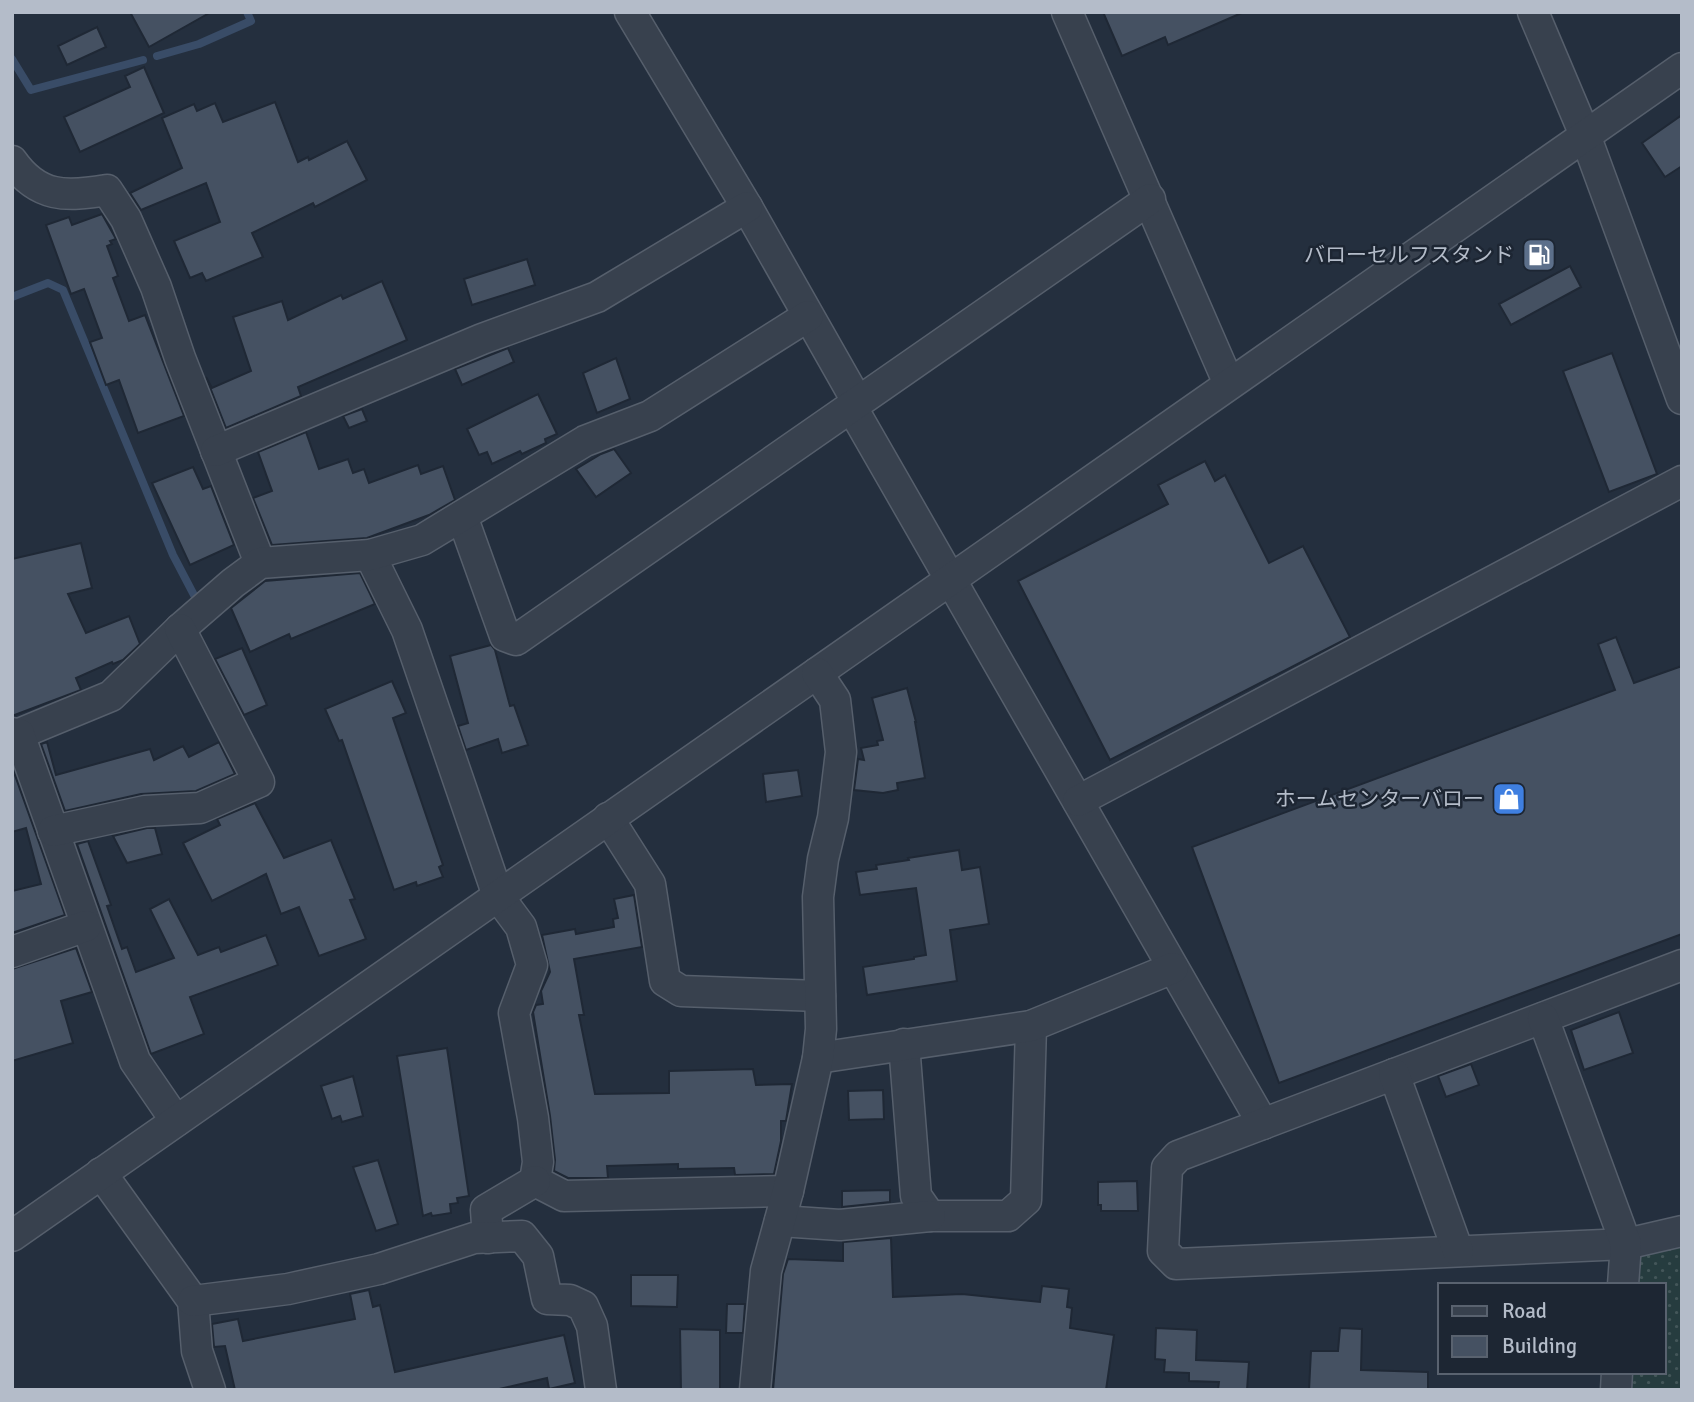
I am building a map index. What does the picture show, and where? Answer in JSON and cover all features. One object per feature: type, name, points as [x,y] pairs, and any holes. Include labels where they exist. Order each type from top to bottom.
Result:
[{"type":"street","points":[[630,12],[747,207],[951,579],[1262,1124]]},
{"type":"street","points":[[1068,12],[1229,384]]},
{"type":"street","points":[[1533,12],[1585,135],[1682,399]]},
{"type":"street","points":[[12,1236],[1682,68]]},
{"type":"street","points":[[12,161],[21,174],[34,185],[48,191],[65,194],[107,190],[126,219],[156,287],[180,358],[260,563]]},
{"type":"street","points":[[462,516],[505,636],[516,640],[1150,199]]},
{"type":"street","points":[[216,451],[482,339],[597,297],[747,207]]},
{"type":"street","points":[[176,1121],[135,1061],[16,734],[111,696],[180,629],[260,563],[370,555],[422,540],[585,441],[650,416],[808,316]]},
{"type":"street","points":[[1077,801],[1682,481]]},
{"type":"street","points":[[370,555],[407,630],[498,896],[521,927],[532,965],[514,1013],[533,1118],[538,1162],[535,1181]]},
{"type":"street","points":[[53,831],[145,811],[200,808],[259,782],[180,629]]},
{"type":"street","points":[[755,1390],[766,1271],[788,1191],[818,1058],[818,897],[823,859],[833,818],[841,752],[835,700],[817,673]]},
{"type":"street","points":[[608,818],[650,884],[666,981],[681,991],[820,996]]},
{"type":"street","points":[[12,952],[86,926]]},
{"type":"street","points":[[1682,965],[1178,1156],[1167,1168],[1163,1251],[1176,1264],[1626,1244],[1682,1231]]},
{"type":"street","points":[[818,1058],[1031,1026],[1173,968]]},
{"type":"street","points":[[1543,1018],[1626,1244],[1623,1283]]},
{"type":"street","points":[[780,1220],[840,1226],[930,1216],[1008,1216],[1026,1200],[1031,1026]]},
{"type":"street","points":[[904,1044],[916,1196],[930,1216]]},
{"type":"street","points":[[1394,1074],[1458,1251]]},
{"type":"street","points":[[101,1173],[193,1301],[197,1351],[210,1390]]},
{"type":"street","points":[[535,1181],[564,1196],[788,1191]]},
{"type":"street","points":[[488,1238],[486,1210],[535,1181]]},
{"type":"street","points":[[193,1301],[314,1283],[379,1269],[474,1238],[522,1236],[538,1256],[547,1299],[570,1300],[583,1306],[592,1326],[601,1390]]},
{"type":"green space","points":[[1682,1239],[1682,1390],[1629,1390],[1631,1374],[1666,1374],[1666,1283],[1636,1283],[1638,1257]]},
{"type":"building","points":[[130,12],[211,12],[149,47]]},
{"type":"building","points":[[1103,12],[1244,12],[1168,45],[1165,37],[1122,56]]},
{"type":"building","points":[[97,27],[106,47],[67,65],[58,46]]},
{"type":"building","points":[[144,67],[164,113],[80,152],[64,117],[130,87],[125,76]]},
{"type":"building","points":[[275,102],[298,162],[308,157],[309,160],[347,141],[367,180],[315,207],[313,203],[252,233],[263,257],[206,281],[202,273],[190,278],[174,241],[220,222],[206,183],[141,210],[130,193],[182,168],[162,118],[194,104],[197,111],[215,103],[223,122]]},
{"type":"building","points":[[1682,115],[1682,166],[1665,177],[1642,143]]},
{"type":"building","points":[[102,214],[116,239],[110,241],[112,244],[107,246],[118,276],[113,278],[129,321],[145,315],[184,416],[138,433],[119,380],[106,385],[90,342],[102,338],[84,289],[71,294],[46,225],[69,217],[72,225]]},
{"type":"building","points":[[527,259],[535,285],[472,305],[464,279]]},
{"type":"building","points":[[1570,266],[1581,287],[1511,325],[1499,304]]},
{"type":"building","points":[[382,281],[407,340],[298,387],[301,396],[226,428],[206,377],[212,388],[251,371],[233,317],[282,301],[288,320],[341,295],[343,299]]},
{"type":"building","points":[[508,348],[514,362],[462,385],[455,369]]},
{"type":"building","points":[[1612,353],[1657,474],[1609,492],[1563,371]]},
{"type":"building","points":[[616,358],[630,399],[597,413],[583,373]]},
{"type":"building","points":[[538,394],[557,434],[545,439],[546,443],[492,464],[487,452],[479,455],[467,429]]},
{"type":"building","points":[[362,409],[367,421],[349,428],[343,416]]},
{"type":"building","points":[[306,432],[319,469],[348,459],[353,473],[364,469],[369,483],[418,465],[421,474],[443,466],[455,500],[429,515],[367,538],[272,545],[253,498],[272,491],[258,452]]},
{"type":"building","points":[[614,449],[631,473],[596,497],[576,469]]},
{"type":"building","points":[[1205,461],[1215,481],[1225,475],[1269,563],[1303,546],[1350,637],[1110,760],[1018,581],[1168,504],[1158,485]]},
{"type":"building","points":[[193,467],[203,489],[211,486],[234,545],[190,565],[152,483]]},
{"type":"building","points":[[81,543],[92,588],[68,594],[86,633],[129,616],[140,644],[123,660],[76,678],[81,690],[12,716],[12,559]]},
{"type":"building","points":[[360,573],[375,604],[291,639],[289,634],[250,652],[231,608],[265,581]]},
{"type":"building","points":[[1616,637],[1634,683],[1682,666],[1682,934],[1279,1083],[1192,847],[1615,690],[1598,644]]},
{"type":"building","points":[[491,645],[495,650],[510,706],[514,705],[528,745],[502,753],[498,739],[466,750],[458,726],[468,723],[450,656]]},
{"type":"building","points":[[242,648],[267,705],[244,715],[215,659]]},
{"type":"building","points":[[392,681],[406,713],[393,718],[443,865],[439,867],[443,877],[394,890],[342,740],[339,741],[325,709]]},
{"type":"building","points":[[907,688],[916,722],[925,778],[897,783],[898,790],[883,793],[854,790],[858,759],[864,760],[861,748],[878,745],[877,741],[883,740],[872,698]]},
{"type":"building","points":[[47,742],[56,775],[150,749],[154,760],[183,746],[189,757],[219,742],[235,774],[196,791],[141,794],[65,811],[41,744]]},
{"type":"building","points":[[12,767],[65,915],[12,933],[12,891],[41,884],[26,828],[12,832]]},
{"type":"building","points":[[798,770],[802,796],[766,802],[763,774]]},
{"type":"building","points":[[255,803],[284,858],[331,840],[355,899],[350,900],[366,939],[319,956],[299,907],[281,914],[266,874],[212,901],[183,843],[220,825],[217,819]]},
{"type":"building","points":[[155,828],[162,854],[127,863],[113,836]]},
{"type":"building","points":[[88,841],[111,905],[107,906],[122,949],[127,947],[136,972],[174,958],[150,909],[169,899],[198,955],[219,947],[221,952],[266,935],[278,965],[190,997],[204,1034],[151,1054],[77,844]]},
{"type":"building","points":[[959,850],[962,870],[980,867],[989,924],[950,930],[957,981],[867,995],[863,967],[926,955],[916,888],[860,895],[856,872],[877,869],[876,865],[909,860],[908,858]]},
{"type":"building","points":[[634,895],[642,947],[574,959],[584,1015],[579,1015],[595,1094],[669,1093],[669,1071],[753,1069],[756,1085],[792,1084],[786,1121],[781,1121],[781,1141],[774,1174],[735,1175],[734,1168],[678,1169],[678,1164],[607,1166],[608,1178],[568,1178],[554,1171],[550,1116],[533,1012],[536,1005],[543,1004],[541,991],[550,972],[542,935],[575,929],[576,934],[614,927],[613,919],[618,918],[614,899]]},
{"type":"building","points":[[76,948],[92,992],[61,1001],[73,1043],[12,1061],[12,969]]},
{"type":"building","points":[[1619,1012],[1633,1053],[1584,1070],[1571,1030]]},
{"type":"building","points":[[447,1048],[469,1196],[457,1198],[458,1203],[450,1204],[451,1213],[432,1216],[431,1213],[423,1216],[397,1056]]},
{"type":"building","points":[[1471,1064],[1479,1085],[1446,1097],[1438,1076]]},
{"type":"building","points":[[353,1076],[363,1116],[342,1122],[340,1116],[332,1119],[321,1086]]},
{"type":"building","points":[[883,1090],[884,1119],[849,1120],[848,1091]]},
{"type":"building","points":[[378,1160],[398,1224],[376,1231],[353,1167]]},
{"type":"building","points":[[1137,1181],[1138,1211],[1101,1211],[1101,1205],[1098,1205],[1098,1182]]},
{"type":"building","points":[[890,1190],[890,1202],[842,1207],[842,1191]]},
{"type":"building","points":[[891,1238],[893,1297],[962,1294],[1040,1302],[1042,1286],[1069,1289],[1067,1307],[1072,1308],[1070,1328],[1114,1335],[1106,1390],[773,1390],[783,1274],[788,1259],[843,1261],[843,1242]]},
{"type":"building","points":[[631,1275],[678,1275],[677,1307],[631,1306]]},
{"type":"building","points":[[369,1290],[373,1307],[380,1305],[395,1372],[564,1335],[575,1383],[549,1389],[547,1378],[495,1390],[235,1390],[225,1346],[214,1347],[212,1324],[238,1319],[243,1341],[355,1319],[350,1294]]},
{"type":"building","points":[[727,1304],[745,1304],[743,1333],[726,1333]]},
{"type":"building","points":[[1156,1328],[1197,1330],[1196,1360],[1249,1362],[1247,1390],[1218,1390],[1219,1382],[1189,1381],[1189,1373],[1164,1372],[1165,1360],[1155,1359]]},
{"type":"building","points":[[1340,1328],[1362,1329],[1361,1370],[1428,1372],[1428,1390],[1309,1390],[1311,1351],[1338,1351]]},
{"type":"building","points":[[680,1329],[720,1330],[720,1390],[681,1390]]},
{"type":"waterway","points":[[157,56],[199,44],[251,21],[247,12]]},
{"type":"waterway","points":[[12,59],[31,90],[143,60]]},
{"type":"waterway","points":[[12,297],[48,283],[63,290],[173,555],[195,597],[203,595]]},
{"type":"place","name":"バローセルフスタンド","points":[[1539,255]]},
{"type":"place","name":"ホームセンターバロー","points":[[1509,799]]}]
